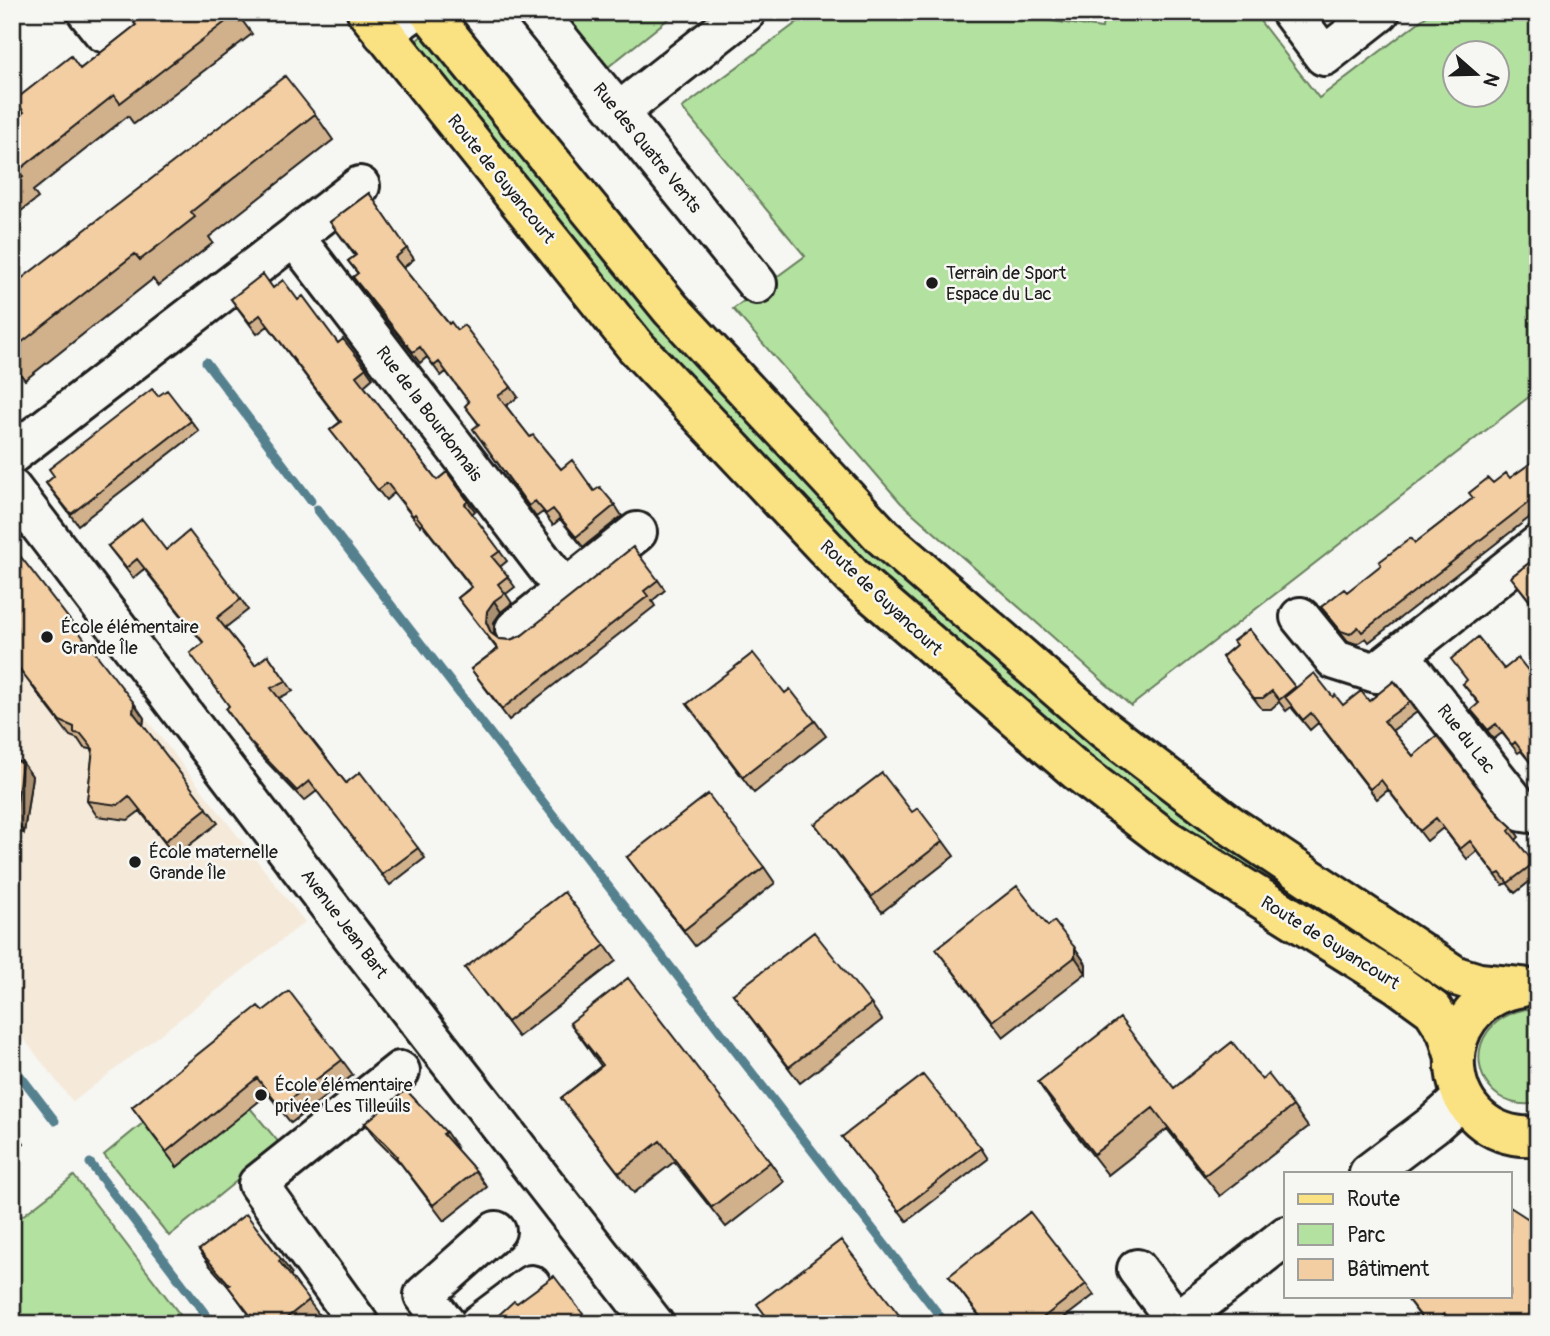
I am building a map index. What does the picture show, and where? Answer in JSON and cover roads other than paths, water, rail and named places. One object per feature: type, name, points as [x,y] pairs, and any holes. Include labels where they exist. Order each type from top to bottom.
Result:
[{"type":"main road","points":[[429,12],[671,309],[883,537],[1104,729],[1230,825],[1456,976],[1479,983],[1529,987]]},
{"type":"main road","name":"Route de Guyancourt","points":[[388,19],[636,347],[852,576],[1077,771],[1166,839],[1396,983],[1433,1010],[1447,1032],[1454,1054],[1455,1077],[1463,1098]]},
{"type":"main road","points":[[1454,1054],[1461,1030],[1475,1009],[1495,994],[1529,987]]},
{"type":"main road","points":[[1463,1098],[1476,1115],[1493,1128],[1513,1135],[1538,1136]]},
{"type":"street","points":[[87,12],[103,32],[123,37],[154,12]]},
{"type":"street","name":"Rue des Quatre Vents","points":[[537,12],[757,284]]},
{"type":"street","points":[[619,112],[746,12]]},
{"type":"street","points":[[1291,12],[1324,56],[1380,12]]},
{"type":"street","points":[[12,454],[360,186]]},
{"type":"street","name":"Rue de la Bourdonnais","points":[[295,238],[564,589]]},
{"type":"street","name":"Avenue Jean Bart","points":[[12,489],[654,1324]]},
{"type":"street","points":[[516,629],[637,531]]},
{"type":"street","points":[[1300,617],[1335,660],[1376,673],[1538,545]]},
{"type":"street","name":"Rue du Lac","points":[[1400,655],[1523,812],[1538,814]]},
{"type":"street","points":[[359,1324],[258,1184],[400,1071]]},
{"type":"street","points":[[1370,1172],[1434,1124],[1463,1098]]},
{"type":"street","points":[[446,1324],[424,1295],[496,1231]]},
{"type":"street","points":[[1137,1269],[1177,1323],[1284,1239]]},
{"type":"street","points":[[479,1324],[531,1285]]},
{"type":"waterway","points":[[206,362],[311,501]]},
{"type":"waterway","points":[[317,509],[946,1324]]},
{"type":"waterway","points":[[12,1065],[55,1121]]},
{"type":"waterway","points":[[90,1163],[213,1324]]},
{"type":"place","name":"Terrain de Sport Espace du Lac","points":[[932,283]]},
{"type":"place","name":"École élémentaire Grande Île","points":[[47,637]]},
{"type":"place","name":"École maternelle Grande Île","points":[[135,862]]},
{"type":"place","name":"École élémentaire privée Les Tilleuils","points":[[261,1095]]}]
